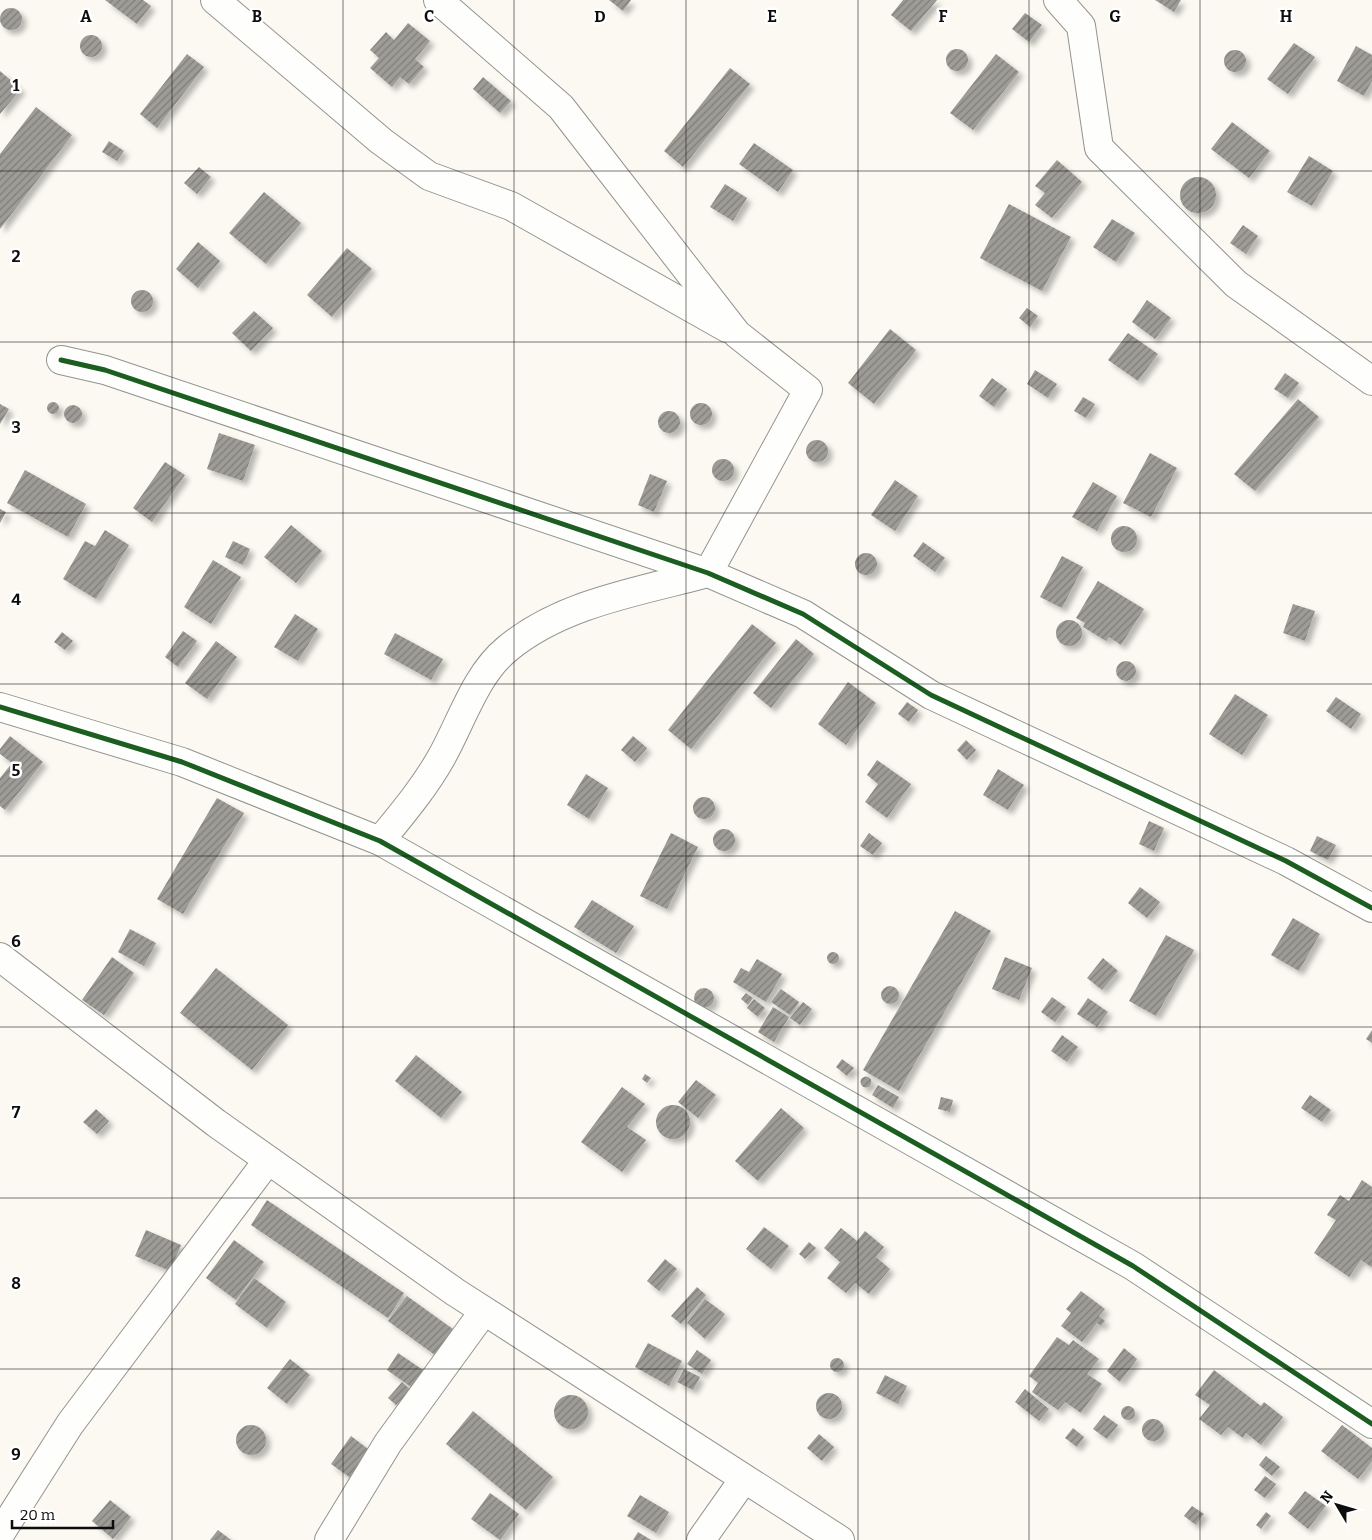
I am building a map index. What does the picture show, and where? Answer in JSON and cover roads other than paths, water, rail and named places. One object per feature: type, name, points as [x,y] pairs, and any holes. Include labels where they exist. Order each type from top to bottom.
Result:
[{"type":"street","points":[[215,0],[381,141],[429,176],[511,206],[737,334],[808,390],[708,573],[596,603],[548,623],[507,649],[490,667],[470,699],[440,760],[416,797],[380,841]]},
{"type":"street","points":[[438,0],[561,106],[737,334]]},
{"type":"street","points":[[1058,0],[1081,26],[1099,148],[1236,284],[1372,381]]},
{"type":"street","points":[[61,360],[105,370],[708,573],[803,614],[931,695],[1286,861],[1372,908]]},
{"type":"street","points":[[0,707],[182,762],[380,841],[1133,1266],[1372,1424]]},
{"type":"street","points":[[0,957],[216,1123],[484,1312],[840,1540]]},
{"type":"street","points":[[0,1534],[70,1424],[268,1160]]},
{"type":"street","points":[[329,1540],[388,1442],[484,1312]]},
{"type":"street","points":[[701,1540],[744,1479]]}]
